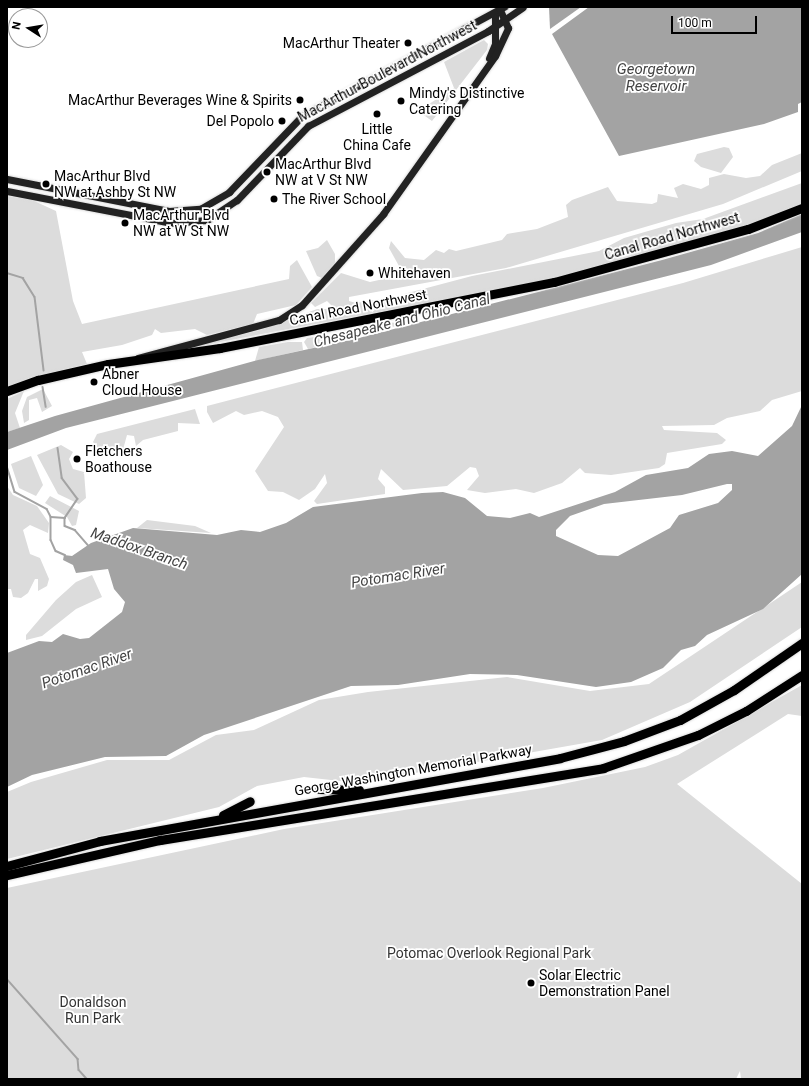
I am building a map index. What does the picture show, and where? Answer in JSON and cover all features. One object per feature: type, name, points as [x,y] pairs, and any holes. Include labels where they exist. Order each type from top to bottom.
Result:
[{"type":"highway","name":"Canal Road Northwest","points":[[7,391],[47,377],[130,361],[252,342],[554,282],[748,229],[802,208]]},
{"type":"highway","name":"George Washington Memorial Parkway","points":[[7,866],[100,841],[560,758],[624,741],[680,720],[734,690],[802,643]]},
{"type":"highway","name":"George Washington Memorial Parkway","points":[[7,875],[145,843],[603,768],[698,735],[746,711],[802,676]]},
{"type":"highway","points":[[319,789],[370,792]]},
{"type":"highway","points":[[217,819],[250,801]]},
{"type":"main road","name":"MacArthur Boulevard Northwest","points":[[7,191],[172,223],[207,220],[237,200],[308,126],[494,28],[506,21],[523,7]]},
{"type":"main road","name":"MacArthur Boulevard Northwest","points":[[7,179],[169,211],[200,210],[228,192],[302,116],[500,10]]},
{"type":"main road","points":[[130,361],[268,324],[296,310],[383,214],[487,63],[506,38],[506,21],[500,10]]},
{"type":"main road","points":[[487,63],[495,44],[494,28],[500,10]]},
{"type":"green space","points":[[484,40],[488,44],[487,50],[432,121],[418,111],[454,88],[444,62]]},
{"type":"green space","points":[[724,147],[729,148],[733,157],[721,173],[701,167],[694,161],[697,154]]},
{"type":"green space","points":[[802,153],[802,171],[723,204],[506,268],[349,297],[349,301],[356,303],[389,298],[472,276],[599,251],[624,238],[676,223],[703,219],[802,183],[802,204],[742,228],[549,280],[167,352],[261,330],[317,309],[335,309],[327,301],[315,307],[311,303],[341,273],[370,282],[397,276],[399,266],[389,248],[391,241],[405,258],[424,260],[436,250],[444,253],[449,249],[456,251],[502,240],[507,234],[537,229],[568,217],[566,205],[572,200],[608,187],[617,201],[652,204],[657,202],[658,194],[678,198],[674,188],[683,184],[701,189],[709,185],[709,178],[724,174],[746,178],[760,176],[772,165]]},
{"type":"green space","points":[[7,196],[32,200],[56,211],[73,301],[82,324],[289,279],[290,266],[297,260],[312,287],[296,305],[257,314],[253,324],[207,335],[195,329],[161,333],[155,329],[152,335],[122,345],[82,352],[87,364],[33,377],[7,387]]},
{"type":"green space","points":[[327,240],[335,254],[335,263],[322,278],[317,276],[306,251],[318,248]]},
{"type":"green space","points":[[802,247],[802,391],[772,400],[760,411],[727,418],[714,425],[662,426],[664,430],[717,433],[726,440],[722,444],[667,453],[665,464],[659,468],[611,475],[585,473],[580,468],[562,483],[534,493],[516,489],[485,493],[467,490],[479,476],[476,468],[470,467],[447,486],[403,490],[381,469],[378,479],[385,487],[385,494],[317,504],[314,501],[327,483],[325,474],[315,489],[299,500],[283,492],[268,491],[255,471],[284,427],[278,417],[262,411],[244,415],[236,411],[213,423],[207,412],[207,406],[683,283]]},
{"type":"green space","points":[[415,317],[417,321],[348,338],[346,332],[356,328],[375,328],[380,322],[401,323]]},
{"type":"green space","points":[[327,335],[345,341],[308,349],[304,342],[307,338]]},
{"type":"green space","points":[[288,342],[302,342],[303,350],[255,361],[259,347]]},
{"type":"green space","points":[[43,389],[52,406],[42,412],[37,398],[29,400],[29,420],[24,423],[22,411],[27,397]]},
{"type":"green space","points":[[24,391],[15,413],[20,428],[7,432],[7,399]]},
{"type":"green space","points":[[195,409],[200,424],[178,423],[178,431],[143,440],[136,446],[134,436],[127,435],[121,457],[98,448],[93,442],[97,434]]},
{"type":"green space","points":[[61,445],[73,452],[69,459],[73,469],[84,472],[86,498],[79,504],[58,494],[37,455]]},
{"type":"green space","points":[[31,456],[43,485],[36,496],[19,488],[11,464]]},
{"type":"green space","points":[[7,486],[13,495],[37,506],[49,523],[48,533],[30,525],[23,530],[30,554],[40,558],[49,579],[47,586],[38,591],[38,579],[35,579],[28,593],[21,598],[13,597],[11,589],[7,589]]},
{"type":"green space","points":[[50,496],[79,511],[76,525],[72,526],[67,517],[45,503]]},
{"type":"green space","points":[[147,520],[195,526],[211,533],[137,528]]},
{"type":"green space","points":[[92,575],[102,597],[76,609],[42,636],[26,640],[26,635],[56,600],[76,582]]},
{"type":"green space","points":[[802,582],[802,627],[690,702],[602,740],[358,783],[304,777],[257,786],[219,807],[7,859],[7,792],[31,782],[107,760],[169,760],[216,735],[254,730],[319,700],[368,692],[507,677],[590,691],[649,684]]},
{"type":"green space","name":"Potomac Overlook Regional Park","points":[[802,685],[802,716],[788,714],[677,784],[802,884],[802,1079],[741,1079],[740,1071],[736,1079],[7,1079],[7,888],[284,829],[543,788],[645,767],[678,755]]},
{"type":"water","points":[[549,7],[581,7],[550,29]]},
{"type":"water","name":"Georgetown Reservoir","points":[[589,7],[802,7],[802,102],[798,104],[798,112],[764,124],[619,156],[552,34]]},
{"type":"water","points":[[802,214],[802,232],[711,265],[66,428],[7,450],[7,432],[55,416],[258,360],[355,339],[662,260],[758,233]]},
{"type":"water","name":"Potomac River","points":[[802,405],[802,574],[763,609],[707,635],[695,646],[681,650],[663,668],[631,682],[596,687],[517,675],[470,674],[398,685],[351,686],[204,735],[166,756],[105,757],[32,775],[7,787],[7,653],[39,641],[52,642],[63,634],[80,639],[89,638],[122,612],[125,602],[114,589],[108,569],[76,573],[73,565],[63,560],[64,555],[72,556],[91,543],[133,528],[217,535],[241,530],[260,532],[286,523],[313,507],[422,493],[443,492],[465,498],[487,516],[510,518],[530,513],[539,517],[615,492],[646,475],[688,468],[709,454],[732,451],[758,456],[792,426]],"holes":[[[732,484],[732,490],[718,503],[679,515],[670,528],[618,556],[598,555],[556,536],[556,530],[570,516],[604,504],[682,495]]]},
{"type":"waterway","name":"Maddox Branch","points":[[7,273],[23,278],[35,297],[44,370]]},
{"type":"waterway","name":"Maddox Branch","points":[[43,387],[46,407]]},
{"type":"waterway","name":"Maddox Branch","points":[[58,448],[62,478],[78,499],[65,518],[65,526],[75,530],[88,545]]},
{"type":"waterway","points":[[7,466],[15,492],[47,509],[51,517],[51,540],[56,551],[65,555]]},
{"type":"waterway","points":[[51,517],[65,518]]},
{"type":"waterway","points":[[7,979],[78,1059],[79,1070],[87,1079]]},
{"type":"place","name":"MacArthur Theater","points":[[408,43]]},
{"type":"place","name":"MacArthur Beverages Wine & Spirits","points":[[300,100]]},
{"type":"place","name":"Mindy's Distinctive Catering","points":[[401,101]]},
{"type":"place","name":"Little China Cafe","points":[[377,114]]},
{"type":"place","name":"Del Popolo","points":[[282,121]]},
{"type":"place","name":"MacArthur Blvd NW at V St NW","points":[[267,172]]},
{"type":"place","name":"MacArthur Blvd NW at Ashby St NW","points":[[46,184]]},
{"type":"place","name":"The River School","points":[[274,199]]},
{"type":"place","name":"MacArthur Blvd NW at W St NW","points":[[125,223]]},
{"type":"place","name":"Whitehaven","points":[[370,273]]},
{"type":"place","name":"Abner Cloud House","points":[[94,382]]},
{"type":"place","name":"Fletchers Boathouse","points":[[77,459]]},
{"type":"place","name":"Solar Electric Demonstration Panel","points":[[531,983]]},
{"type":"water label","name":"Chesapeake and Ohio Canal","points":[[402,321]]},
{"type":"park label","name":"Donaldson Run Park","points":[[93,1010]]}]
